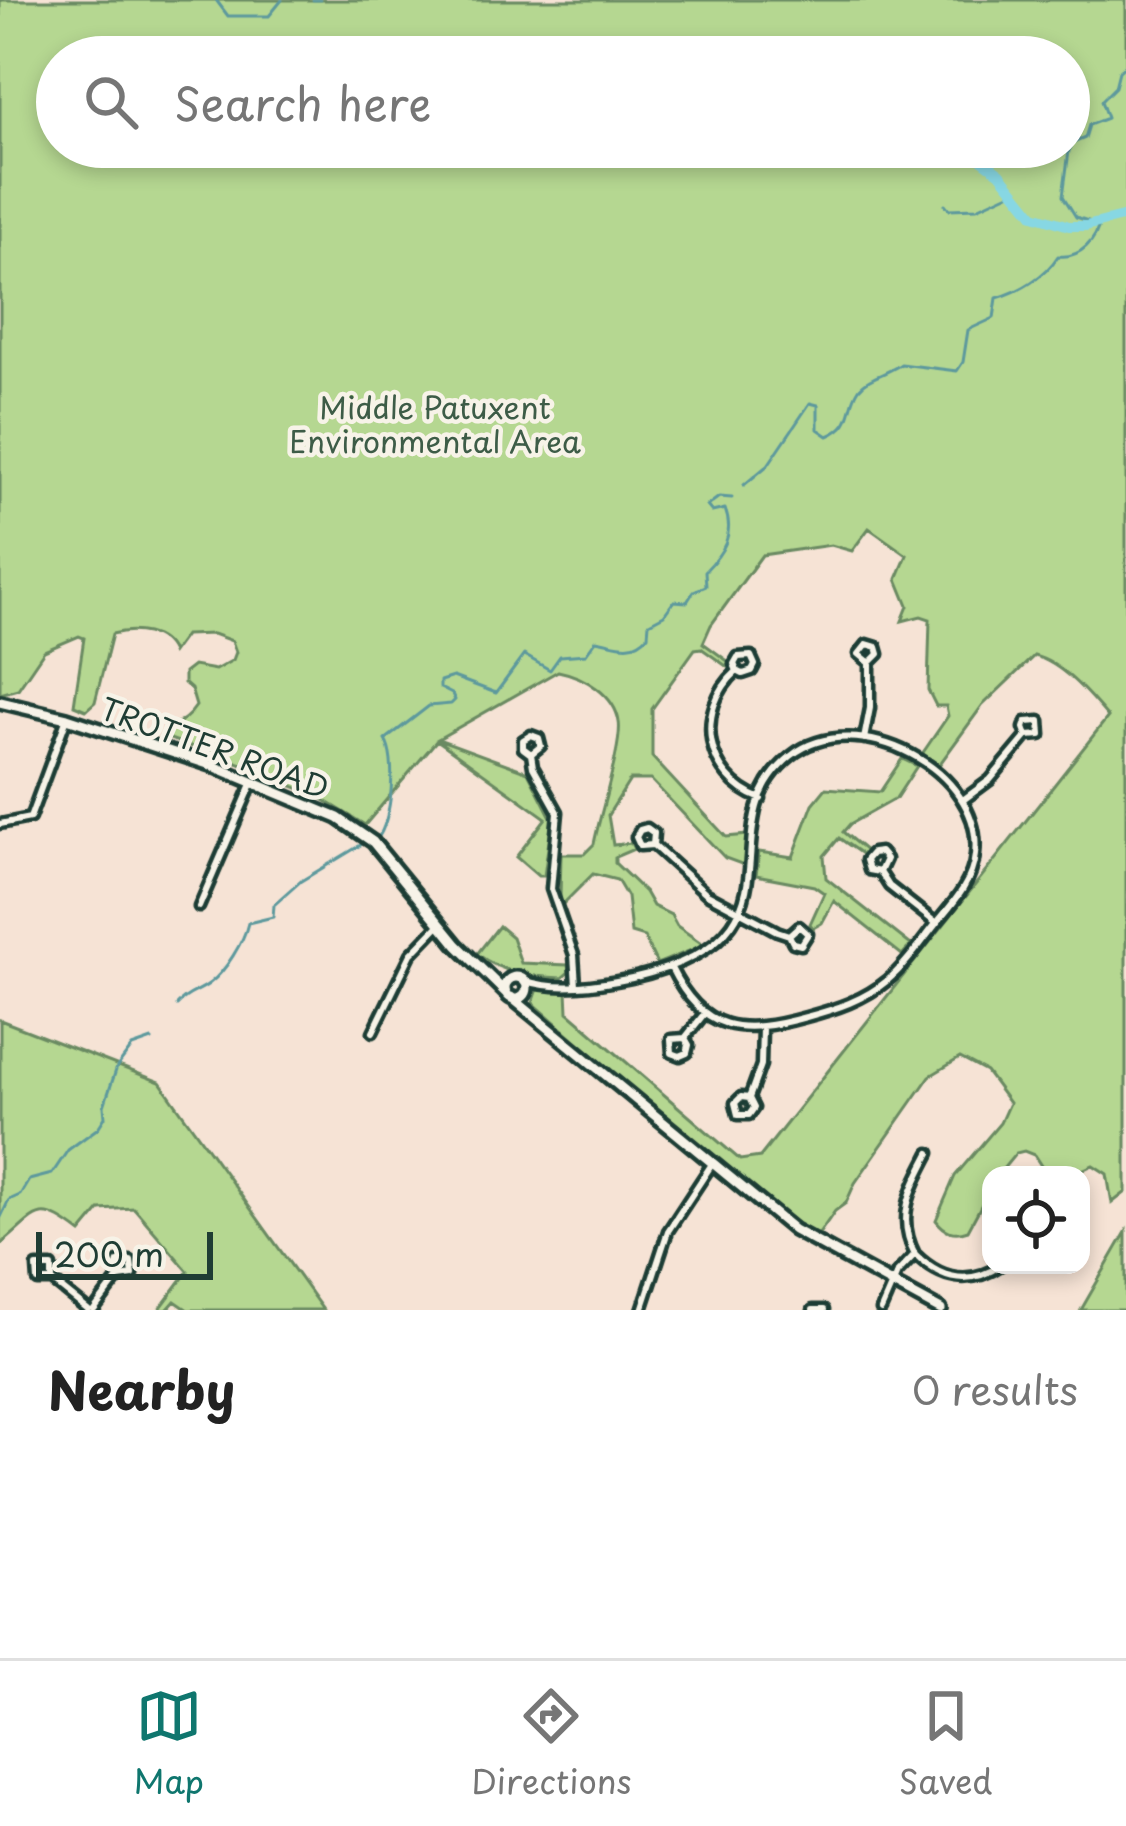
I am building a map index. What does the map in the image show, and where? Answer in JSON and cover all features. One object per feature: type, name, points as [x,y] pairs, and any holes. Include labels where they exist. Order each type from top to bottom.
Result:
[{"type":"street","points":[[864,739],[870,663]]},
{"type":"street","points":[[737,671],[712,709],[711,742],[725,775],[741,790],[761,799]]},
{"type":"street","name":"TROTTER ROAD","points":[[0,702],[67,718],[254,781],[363,833],[440,924],[509,995],[712,1164],[807,1239],[941,1310]]},
{"type":"street","points":[[0,824],[30,818],[67,718]]},
{"type":"street","points":[[963,800],[990,780],[1027,736]]},
{"type":"street","points":[[511,978],[505,986],[509,995],[543,985],[620,981],[671,968],[713,946],[740,911],[761,799],[774,774],[798,751],[828,739],[864,739],[918,759],[963,800],[975,833],[975,856],[961,894],[898,971],[873,992],[837,1009],[762,1028],[728,1025],[704,1014],[686,996],[671,968]]},
{"type":"street","points":[[530,754],[558,812],[551,889],[574,956],[576,985]]},
{"type":"street","points":[[199,907],[254,781]]},
{"type":"street","points":[[653,845],[688,880],[789,935]]},
{"type":"street","points":[[880,872],[889,886],[936,923]]},
{"type":"street","points":[[373,1032],[411,955],[440,924]]},
{"type":"street","points":[[491,976],[511,978],[526,988],[530,1010]]},
{"type":"street","points":[[685,1037],[704,1014]]},
{"type":"street","points":[[749,1098],[761,1065],[762,1028]]},
{"type":"street","points":[[930,1153],[905,1205],[904,1226],[915,1254],[936,1272],[952,1278],[983,1274]]},
{"type":"street","points":[[642,1310],[668,1232],[712,1164]]},
{"type":"street","points":[[881,1310],[902,1266],[915,1254]]},
{"type":"street","points":[[52,1281],[91,1310],[119,1277]]},
{"type":"street","points":[[813,1310],[824,1310]]},
{"type":"green space","name":"Middle Patuxent Environmental Area","points":[[0,0],[1126,0],[1126,1192],[1112,1203],[1107,1174],[1093,1165],[1041,1166],[1024,1151],[1005,1166],[982,1166],[982,1204],[968,1230],[954,1232],[939,1224],[936,1220],[955,1176],[1000,1123],[1009,1103],[986,1072],[960,1058],[930,1076],[846,1203],[816,1238],[701,1149],[533,1003],[538,989],[567,991],[568,1012],[740,1160],[760,1157],[1108,717],[1065,673],[1034,656],[982,706],[939,765],[922,754],[948,716],[946,706],[936,706],[928,690],[930,619],[921,616],[902,621],[908,606],[897,579],[907,555],[869,528],[852,551],[831,545],[762,555],[703,643],[729,662],[729,668],[701,648],[695,649],[652,709],[652,757],[726,837],[748,835],[744,865],[725,858],[651,780],[630,780],[608,815],[613,845],[631,843],[634,849],[615,857],[615,863],[653,906],[671,915],[677,926],[704,945],[657,964],[644,937],[631,933],[627,897],[617,880],[593,874],[562,905],[560,898],[561,854],[584,854],[594,844],[619,732],[611,703],[578,677],[558,671],[438,739],[528,772],[552,819],[544,876],[538,876],[516,857],[546,818],[437,740],[365,825],[269,773],[161,736],[196,706],[184,673],[193,666],[215,670],[233,660],[232,641],[213,634],[185,635],[172,653],[162,640],[147,633],[112,634],[95,702],[86,710],[74,705],[84,638],[44,651],[18,689],[0,694]]},
{"type":"green space","points":[[902,759],[917,766],[896,798],[843,832],[866,851],[863,855],[839,838],[824,856],[826,878],[911,945],[902,955],[834,901],[822,923],[813,928],[810,924],[824,893],[814,886],[756,875],[759,852],[793,857],[813,804],[826,788],[880,792]]},
{"type":"green space","points":[[499,926],[512,937],[521,963],[568,965],[569,972],[562,978],[528,975],[477,954]]},
{"type":"green space","points":[[0,1020],[160,1082],[323,1310],[188,1310],[175,1301],[167,1310],[159,1310],[188,1271],[134,1208],[100,1210],[81,1233],[55,1216],[39,1215],[0,1245]]},
{"type":"green space","points":[[1126,1232],[1126,1310],[1081,1310]]},
{"type":"waterway","points":[[216,0],[228,16],[269,16],[282,0]]},
{"type":"waterway","points":[[313,0],[320,0]]},
{"type":"waterway","points":[[1090,125],[1107,118],[1101,101],[1126,65]]},
{"type":"waterway","points":[[993,168],[1034,215],[1069,226],[1126,216]]},
{"type":"waterway","points":[[1067,168],[1063,196],[1076,217],[1094,223]]},
{"type":"waterway","points":[[945,204],[949,209],[977,208],[1016,190]]},
{"type":"waterway","points":[[744,485],[768,465],[810,403],[818,405],[818,429],[828,436],[847,421],[855,396],[873,378],[901,364],[957,371],[968,330],[994,318],[997,298],[1031,283],[1058,256],[1080,251],[1091,241],[1100,220]]},
{"type":"waterway","points":[[377,839],[391,790],[385,740],[429,706],[455,700],[440,688],[440,681],[453,677],[496,693],[524,655],[550,670],[560,656],[586,654],[596,640],[624,645],[642,641],[649,623],[664,615],[674,601],[687,602],[694,591],[706,586],[705,571],[722,550],[729,527],[725,509],[712,512],[707,506],[719,497],[732,498]]},
{"type":"waterway","points":[[177,1005],[222,972],[248,923],[273,917],[274,905],[301,881],[364,843]]},
{"type":"waterway","points":[[0,1219],[9,1200],[20,1195],[29,1180],[52,1174],[68,1150],[98,1128],[117,1067],[132,1047],[152,1040]]}]
